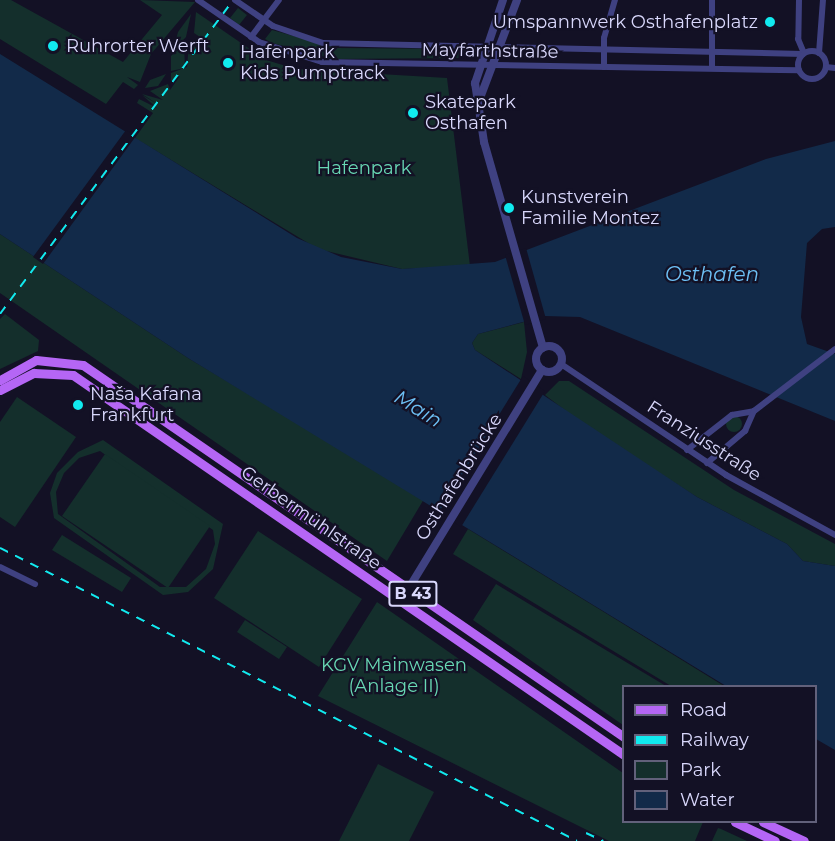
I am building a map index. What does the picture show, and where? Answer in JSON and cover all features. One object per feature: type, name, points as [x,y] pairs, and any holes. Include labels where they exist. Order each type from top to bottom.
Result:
[{"type":"main road","name":"Gerbermühlstraße","points":[[0,380],[36,360],[83,365],[622,737]]},
{"type":"main road","name":"Gerbermühlstraße","points":[[0,390],[34,373],[73,375],[622,753]]},
{"type":"main road","points":[[737,823],[775,841]]},
{"type":"main road","points":[[765,823],[804,841]]},
{"type":"street","name":"Mayfarthstraße","points":[[198,0],[251,37],[322,62],[799,70]]},
{"type":"street","name":"Mayfarthstraße","points":[[235,0],[263,21],[322,43],[804,53]]},
{"type":"street","points":[[251,37],[279,0]]},
{"type":"street","points":[[503,0],[477,66],[481,133],[543,348],[536,361],[542,370],[553,371],[561,363]]},
{"type":"street","points":[[479,102],[490,66],[518,0]]},
{"type":"street","points":[[604,67],[604,48],[615,0]]},
{"type":"street","points":[[711,68],[712,0]]},
{"type":"street","points":[[799,0],[798,39],[804,53],[799,70],[815,78],[826,67]]},
{"type":"street","points":[[823,0],[819,53],[826,67]]},
{"type":"street","points":[[804,53],[819,53]]},
{"type":"street","points":[[826,67],[835,68]]},
{"type":"street","name":"Franziusstraße","points":[[543,348],[557,349],[561,363],[707,463],[835,535]]},
{"type":"street","points":[[687,450],[732,415],[754,411],[833,350]]},
{"type":"street","name":"Osthafenbrücke","points":[[401,601],[542,370]]},
{"type":"street","points":[[707,463],[745,431],[754,411]]},
{"type":"street","points":[[0,567],[35,584]]},
{"type":"green space","points":[[0,0],[11,0],[123,62],[162,15],[140,0],[195,2],[151,54],[140,82],[127,77],[138,85],[134,89],[123,82],[106,104],[0,39]]},
{"type":"green space","points":[[238,8],[247,15],[239,25],[230,18]]},
{"type":"green space","name":"Hafenpark","points":[[196,12],[266,60],[296,69],[447,78],[470,266],[402,269],[318,249],[135,138],[153,113],[137,103],[139,99],[157,108],[142,95],[159,105],[142,94],[163,100],[150,91],[168,84],[170,90],[180,76],[171,81],[171,73],[187,67],[189,43],[200,50],[206,41],[194,33]]},
{"type":"green space","points":[[191,14],[186,37],[173,51],[178,32]]},
{"type":"green space","points":[[272,30],[337,48],[465,49],[462,58],[333,59],[272,43],[265,39]]},
{"type":"green space","points":[[184,44],[185,68],[171,71],[171,56]]},
{"type":"green space","points":[[166,74],[158,86],[145,88],[150,80]]},
{"type":"green space","points":[[0,234],[188,358],[424,499],[387,561],[0,293]]},
{"type":"green space","points":[[5,314],[39,340],[38,351],[0,369],[0,319]]},
{"type":"green space","points":[[524,322],[527,352],[521,379],[475,350],[472,343],[478,334]]},
{"type":"green space","points":[[559,381],[569,381],[734,490],[835,544],[835,566],[803,561],[787,544],[697,497],[587,427],[545,395]]},
{"type":"green space","points":[[17,397],[76,437],[15,527],[0,517],[0,422]]},
{"type":"green space","points":[[734,416],[740,418],[742,424],[740,430],[734,432],[728,430],[726,424],[728,418]]},
{"type":"green space","points":[[103,440],[223,524],[213,569],[188,592],[163,595],[54,518],[50,493],[57,473],[78,452]],"holes":[[[100,451],[213,530],[215,544],[206,569],[186,587],[160,587],[58,514],[56,492],[64,473],[79,458]]]},
{"type":"green space","points":[[105,454],[210,526],[168,588],[62,516]]},
{"type":"green space","points":[[468,529],[722,685],[669,685],[453,554]]},
{"type":"green space","points":[[258,531],[362,599],[319,667],[214,598]]},
{"type":"green space","points":[[62,535],[131,578],[122,592],[52,550]]},
{"type":"green space","points":[[496,584],[664,685],[622,685],[622,724],[473,620]]},
{"type":"green space","name":"KGV Mainwasen (Anlage II)","points":[[377,602],[622,772],[622,823],[703,823],[695,841],[609,841],[318,696]]},
{"type":"green space","points":[[245,620],[287,647],[279,659],[237,632]]},
{"type":"green space","points":[[378,764],[434,792],[409,841],[339,841]]},
{"type":"green space","points":[[718,828],[721,829],[747,841],[712,841]]},
{"type":"water","points":[[0,54],[297,238],[341,257],[402,269],[495,262],[766,159],[835,141],[835,227],[822,229],[807,243],[801,317],[807,344],[835,354],[835,421],[580,317],[545,316],[478,334],[472,343],[475,350],[697,497],[787,544],[803,561],[835,566],[835,750],[817,740],[817,685],[724,685],[188,358],[0,234]]},
{"type":"pier","points":[[126,130],[136,136],[43,264],[33,257]]},
{"type":"pier","points":[[526,248],[546,319],[525,325],[505,255]]},
{"type":"pier","points":[[523,376],[545,391],[461,527],[439,512]]},
{"type":"railway","points":[[0,314],[233,0]]},
{"type":"railway","points":[[0,548],[577,841]]},
{"type":"railway","points":[[586,833],[603,841]]},
{"type":"place","name":"Umspannwerk Osthafenplatz","points":[[770,22]]},
{"type":"place","name":"Ruhrorter Werft","points":[[53,46]]},
{"type":"place","name":"Hafenpark Kids Pumptrack","points":[[228,63]]},
{"type":"place","name":"Skatepark Osthafen","points":[[413,113]]},
{"type":"place","name":"Kunstverein Familie Montez","points":[[509,208]]},
{"type":"place","name":"Naša Kafana Frankfurt","points":[[78,405]]},
{"type":"water label","name":"Osthafen","points":[[712,274]]},
{"type":"water label","name":"Main","points":[[418,409]]}]
